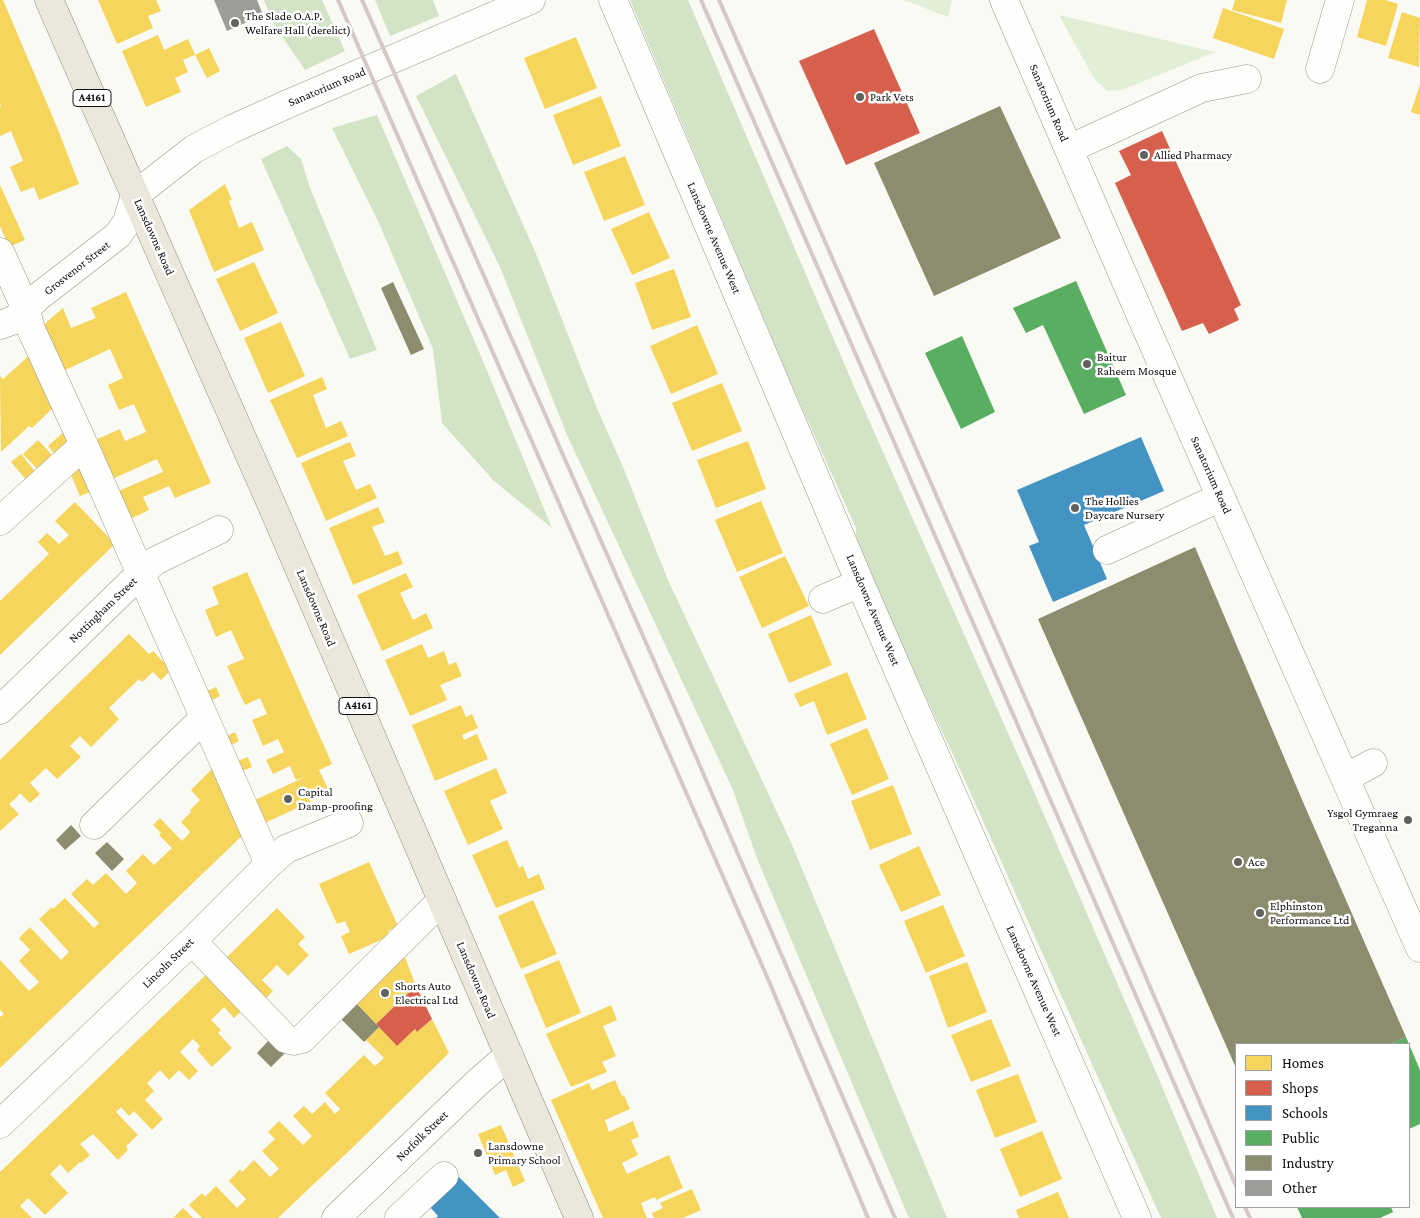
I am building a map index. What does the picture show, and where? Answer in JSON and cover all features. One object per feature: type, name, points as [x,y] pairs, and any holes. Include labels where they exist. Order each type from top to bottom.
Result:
[{"type":"main road","name":"Lansdowne Road","points":[[49,0],[273,508],[579,1218]]},
{"type":"street","name":"Sanatorium Road","points":[[135,195],[194,149],[232,129],[531,0]]},
{"type":"street","name":"Lansdowne Avenue West","points":[[613,0],[860,583],[1137,1218]]},
{"type":"street","name":"Sanatorium Road","points":[[1004,0],[1147,330],[1420,948]]},
{"type":"street","points":[[1320,68],[1340,0]]},
{"type":"street","points":[[1069,149],[1202,88],[1247,79]]},
{"type":"street","name":"Grosvenor Street","points":[[0,325],[14,320],[118,235],[127,222],[135,195]]},
{"type":"street","points":[[0,252],[26,309],[30,327],[269,864]]},
{"type":"street","points":[[0,521],[84,445]]},
{"type":"street","points":[[1107,550],[1221,497]]},
{"type":"street","name":"Nottingham Street","points":[[0,710],[155,561],[219,530]]},
{"type":"street","points":[[823,599],[860,583]]},
{"type":"street","points":[[94,825],[204,718]]},
{"type":"street","points":[[1344,778],[1373,764]]},
{"type":"street","name":"Lincoln Street","points":[[0,1124],[269,864],[286,850],[349,823]]},
{"type":"street","points":[[192,940],[286,1038],[294,1041],[302,1039],[442,900]]},
{"type":"street","name":"Norfolk Street","points":[[336,1218],[476,1083],[509,1055]]},
{"type":"street","points":[[399,1218],[444,1176]]},
{"type":"green space","points":[[264,0],[322,0],[345,51],[305,70],[273,23]]},
{"type":"green space","points":[[375,0],[433,0],[439,16],[390,36]]},
{"type":"green space","points":[[630,0],[688,0],[856,391],[1158,1077],[1217,1218],[1161,1218],[962,774],[856,548],[856,528],[790,381]]},
{"type":"green space","points":[[904,0],[952,0],[948,17]]},
{"type":"green space","points":[[1059,15],[1215,52],[1122,90],[1108,91],[1092,75]]},
{"type":"green space","points":[[456,74],[537,256],[596,406],[623,467],[668,580],[790,840],[947,1218],[909,1218],[758,861],[733,790],[567,435],[500,267],[416,96]]},
{"type":"green space","points":[[377,115],[483,361],[552,528],[494,481],[442,423],[433,349],[378,221],[332,128]]},
{"type":"green space","points":[[287,146],[301,159],[310,188],[377,350],[350,359],[261,159]]},
{"type":"building: Homes","points":[[0,0],[3,0],[79,184],[39,200],[34,187],[21,192],[10,167],[23,161],[11,131],[0,136]]},
{"type":"building: Homes","points":[[98,0],[156,0],[161,11],[148,16],[153,28],[117,44]]},
{"type":"building: Homes","points":[[1235,0],[1287,0],[1281,23],[1232,10]]},
{"type":"building: Homes","points":[[1367,0],[1385,0],[1398,4],[1386,46],[1357,37]]},
{"type":"building: Homes","points":[[1223,8],[1284,29],[1274,59],[1213,38]]},
{"type":"building: Homes","points":[[1402,12],[1420,18],[1419,67],[1388,58]]},
{"type":"building: Homes","points":[[158,35],[164,50],[188,39],[195,55],[183,60],[188,72],[175,78],[181,92],[146,107],[122,51]]},
{"type":"building: Homes","points":[[576,37],[597,88],[545,109],[524,58]]},
{"type":"building: Homes","points":[[209,48],[220,71],[207,78],[195,55]]},
{"type":"building: Homes","points":[[1420,84],[1420,115],[1411,112]]},
{"type":"building: Homes","points":[[601,96],[621,146],[573,165],[553,115]]},
{"type":"building: Homes","points":[[625,156],[645,205],[604,221],[584,172]]},
{"type":"building: Homes","points":[[225,184],[232,200],[229,201],[239,228],[252,222],[264,250],[214,272],[189,210]]},
{"type":"building: Homes","points":[[0,185],[25,240],[9,247],[0,226]]},
{"type":"building: Homes","points":[[649,212],[670,258],[632,275],[611,229]]},
{"type":"building: Homes","points":[[254,262],[278,313],[240,331],[216,279]]},
{"type":"building: Homes","points":[[674,269],[691,317],[652,330],[635,283]]},
{"type":"building: Homes","points":[[126,292],[211,483],[175,498],[169,486],[143,497],[149,510],[128,520],[116,492],[163,472],[157,459],[110,480],[93,441],[120,429],[125,441],[146,432],[134,404],[119,410],[108,385],[123,378],[110,349],[63,371],[41,327],[63,308],[71,328],[96,318],[91,308]]},
{"type":"building: Homes","points":[[281,322],[305,376],[268,393],[244,338]]},
{"type":"building: Homes","points":[[697,325],[718,374],[671,394],[650,346]]},
{"type":"building: Homes","points":[[34,351],[57,404],[32,428],[29,426],[1,452],[0,376],[3,379]]},
{"type":"building: Homes","points":[[322,377],[327,389],[313,395],[326,428],[341,421],[348,436],[297,458],[270,400]]},
{"type":"building: Homes","points":[[722,383],[742,431],[692,451],[672,403]]},
{"type":"building: Homes","points":[[67,429],[73,442],[57,457],[48,446]]},
{"type":"building: Homes","points":[[38,440],[55,458],[41,473],[23,454]]},
{"type":"building: Homes","points":[[748,441],[766,489],[716,508],[697,460]]},
{"type":"building: Homes","points":[[350,442],[356,456],[343,461],[356,490],[370,484],[377,498],[326,521],[301,463]]},
{"type":"building: Homes","points":[[21,454],[37,474],[28,482],[11,462]]},
{"type":"building: Homes","points":[[84,464],[95,490],[80,496],[69,470]]},
{"type":"building: Homes","points":[[761,501],[783,553],[737,572],[715,520]]},
{"type":"building: Homes","points":[[75,502],[115,544],[0,655],[0,601],[49,554],[38,542],[47,533],[59,544],[69,535],[55,521]]},
{"type":"building: Homes","points":[[378,507],[385,522],[372,527],[385,556],[398,551],[403,564],[353,585],[329,528]]},
{"type":"building: Homes","points":[[785,556],[809,606],[762,628],[739,577]]},
{"type":"building: Homes","points":[[247,572],[332,764],[319,770],[330,793],[256,827],[246,804],[305,777],[296,780],[290,766],[273,774],[266,760],[284,752],[278,739],[263,746],[252,720],[267,714],[260,698],[245,705],[227,666],[244,659],[231,630],[216,637],[205,610],[219,604],[212,587]]},
{"type":"building: Homes","points":[[406,573],[413,587],[400,593],[413,620],[426,613],[433,628],[382,651],[357,595]]},
{"type":"building: Homes","points":[[811,615],[832,665],[789,683],[768,634]]},
{"type":"building: Homes","points":[[129,634],[149,654],[153,651],[171,670],[161,680],[153,672],[142,682],[139,679],[109,708],[119,719],[91,747],[80,736],[70,746],[81,757],[57,779],[46,768],[30,783],[40,794],[30,803],[20,793],[9,804],[19,814],[0,831],[0,760]]},
{"type":"building: Homes","points":[[422,644],[428,658],[444,651],[449,665],[456,662],[462,676],[440,685],[447,700],[410,716],[385,660]]},
{"type":"building: Homes","points":[[847,672],[867,719],[827,735],[814,701],[800,707],[794,694]]},
{"type":"building: Homes","points":[[216,687],[220,696],[209,702],[205,692]]},
{"type":"building: Homes","points":[[461,705],[466,717],[472,714],[478,728],[462,735],[464,740],[477,734],[488,759],[435,781],[412,725]]},
{"type":"building: Homes","points":[[867,728],[889,779],[852,795],[830,744]]},
{"type":"building: Homes","points":[[235,732],[239,741],[227,747],[223,738]]},
{"type":"building: Homes","points":[[248,757],[252,767],[240,772],[235,762]]},
{"type":"building: Homes","points":[[215,766],[245,833],[0,1068],[0,1017],[4,1014],[0,1010],[0,960],[29,991],[39,982],[19,961],[30,950],[19,938],[30,927],[61,960],[69,952],[39,919],[65,898],[94,928],[99,923],[71,894],[87,879],[93,885],[106,873],[126,894],[137,883],[126,871],[143,854],[154,865],[172,848],[159,835],[161,833],[153,825],[160,818],[182,841],[190,832],[181,822],[200,800],[191,790]]},
{"type":"building: Homes","points":[[496,768],[507,793],[490,801],[503,829],[468,845],[444,791]]},
{"type":"building: Homes","points":[[893,785],[912,834],[870,850],[851,801]]},
{"type":"building: Homes","points":[[507,840],[519,868],[523,866],[528,879],[539,874],[545,889],[496,908],[472,855]]},
{"type":"building: Homes","points":[[919,846],[941,895],[901,912],[879,865]]},
{"type":"building: Homes","points":[[369,862],[398,926],[388,931],[390,936],[349,954],[341,936],[350,932],[345,921],[337,924],[319,884]]},
{"type":"building: Homes","points":[[533,900],[557,954],[521,969],[498,916]]},
{"type":"building: Homes","points":[[943,905],[965,956],[926,973],[904,921]]},
{"type":"building: Homes","points":[[277,908],[305,937],[298,944],[309,955],[288,976],[277,965],[262,980],[273,991],[262,1002],[222,962]]},
{"type":"building: Homes","name":"Shorts Auto Electrical Ltd","points":[[403,952],[416,986],[376,1024],[353,1000]]},
{"type":"building: Homes","points":[[559,960],[581,1013],[546,1028],[524,975]]},
{"type":"building: Homes","points":[[967,962],[987,1012],[948,1028],[929,976]]},
{"type":"building: Homes","points":[[210,971],[245,1008],[234,1018],[224,1007],[211,1020],[221,1030],[218,1033],[232,1048],[212,1067],[197,1050],[200,1046],[193,1039],[180,1052],[198,1071],[189,1080],[179,1070],[169,1080],[160,1070],[147,1083],[154,1091],[145,1100],[163,1119],[152,1130],[134,1111],[129,1116],[121,1107],[116,1112],[138,1135],[126,1146],[128,1150],[118,1160],[93,1134],[80,1144],[90,1155],[68,1173],[60,1164],[50,1174],[68,1193],[45,1215],[28,1198],[20,1206],[32,1218],[0,1218],[0,1172]]},
{"type":"building: Homes","points":[[611,1005],[617,1020],[603,1026],[616,1056],[602,1062],[607,1072],[571,1087],[546,1034]]},
{"type":"building: Homes","points":[[432,1019],[449,1053],[278,1218],[202,1218],[189,1205],[202,1193],[205,1197],[216,1186],[237,1208],[246,1199],[229,1181],[240,1169],[242,1172],[254,1160],[270,1177],[279,1169],[262,1151],[275,1139],[268,1132],[279,1121],[303,1145],[312,1136],[293,1116],[304,1106],[312,1114],[325,1102],[335,1114],[340,1109],[325,1093],[364,1055],[375,1066],[384,1058],[366,1040],[379,1027],[397,1046],[415,1029],[417,1032]]},
{"type":"building: Homes","points":[[991,1019],[1011,1066],[971,1082],[951,1035]]},
{"type":"building: Homes","points":[[1018,1074],[1037,1122],[995,1138],[976,1090]]},
{"type":"building: Homes","points":[[615,1080],[630,1109],[605,1120],[609,1132],[633,1121],[639,1137],[631,1140],[638,1155],[622,1163],[627,1174],[669,1155],[683,1188],[656,1200],[655,1197],[641,1203],[647,1218],[603,1218],[551,1100],[589,1083],[592,1090]]},
{"type":"building: Homes","points":[[501,1125],[525,1181],[513,1187],[506,1170],[495,1175],[478,1134]]},
{"type":"building: Homes","points":[[1042,1131],[1062,1179],[1020,1197],[1000,1149]]},
{"type":"building: Homes","points":[[692,1189],[701,1210],[683,1218],[654,1218],[652,1213],[663,1208],[660,1203]]},
{"type":"building: Homes","points":[[1058,1192],[1069,1218],[1019,1218],[1016,1210]]},
{"type":"building: Homes","points":[[183,1208],[193,1218],[173,1218]]},
{"type":"building: Shops","name":"Park Vets","points":[[874,29],[920,133],[846,165],[799,61]]},
{"type":"building: Shops","points":[[1162,131],[1241,305],[1234,309],[1239,320],[1209,334],[1203,323],[1182,331],[1115,183],[1131,175],[1119,151]]},
{"type":"building: Shops","points":[[416,986],[432,1019],[417,1032],[415,1029],[397,1046],[376,1024]]},
{"type":"building: Schools","name":"The Hollies Daycare Nursery","points":[[1141,437],[1164,491],[1084,525],[1107,579],[1053,602],[1029,546],[1039,542],[1017,490]]},
{"type":"building: Schools","points":[[459,1177],[500,1218],[436,1218],[438,1216],[429,1206]]},
{"type":"building: Public","name":"Baitur Raheem Mosque","points":[[1076,281],[1126,395],[1084,414],[1043,325],[1026,333],[1013,308]]},
{"type":"building: Public","points":[[962,336],[995,412],[961,429],[925,353]]},
{"type":"building: Public","points":[[1406,1037],[1409,1043],[1392,1043]]},
{"type":"building: Public","points":[[1410,1046],[1420,1070],[1420,1124],[1410,1129]]},
{"type":"building: Public","points":[[1297,1208],[1391,1208],[1393,1212],[1380,1218],[1302,1218]]},
{"type":"building: Industry","points":[[1000,106],[1061,238],[934,296],[874,163]]},
{"type":"building: Industry","points":[[393,282],[424,349],[411,355],[381,288]]},
{"type":"building: Industry","points":[[1195,547],[1303,802],[1406,1037],[1392,1043],[1235,1043],[1235,1066],[1038,619]]},
{"type":"building: Industry","points":[[71,825],[81,836],[65,850],[56,840]]},
{"type":"building: Industry","points":[[107,842],[124,859],[112,871],[95,853]]},
{"type":"building: Industry","points":[[353,1000],[379,1027],[364,1042],[337,1015]]},
{"type":"building: Industry","points":[[271,1038],[285,1053],[271,1067],[257,1053]]},
{"type":"building: Other","name":"The Slade O.A.P. Welfare Hall (derelict)","points":[[214,0],[257,0],[263,15],[227,31]]},
{"type":"railway","points":[[338,0],[768,979],[868,1218]]},
{"type":"railway","points":[[362,0],[681,722],[895,1218]]},
{"type":"railway","points":[[701,0],[1233,1218]]},
{"type":"railway","points":[[719,0],[1034,718],[1235,1184]]},
{"type":"railway","points":[[1245,1208],[1250,1218]]},
{"type":"place","name":"The Slade O.A.P. Welfare Hall (derelict)","points":[[235,23]]},
{"type":"place","name":"Park Vets","points":[[860,97]]},
{"type":"place","name":"Allied Pharmacy","points":[[1144,155]]},
{"type":"place","name":"Baitur Raheem Mosque","points":[[1087,364]]},
{"type":"place","name":"The Hollies Daycare Nursery","points":[[1075,508]]},
{"type":"place","name":"Capital Damp-proofing","points":[[288,799]]},
{"type":"place","name":"Ysgol Gymraeg Treganna","points":[[1408,820]]},
{"type":"place","name":"Ace","points":[[1238,862]]},
{"type":"place","name":"Elphinston Performance Ltd","points":[[1260,913]]},
{"type":"place","name":"Shorts Auto Electrical Ltd","points":[[385,993]]},
{"type":"place","name":"Lansdowne Primary School","points":[[478,1153]]}]
